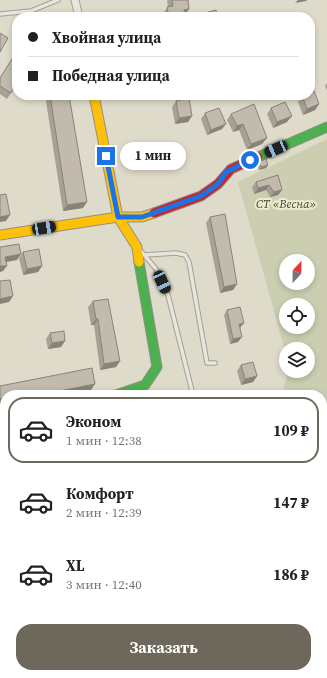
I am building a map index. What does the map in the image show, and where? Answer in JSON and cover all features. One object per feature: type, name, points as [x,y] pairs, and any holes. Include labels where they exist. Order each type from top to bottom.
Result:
[{"type":"street","points":[[75,0],[78,12]]},
{"type":"street","points":[[95,100],[118,217],[137,247],[157,367],[145,385],[130,390]]},
{"type":"street","points":[[0,235],[118,217],[142,217],[201,196],[218,184],[226,172],[231,169],[327,126]]},
{"type":"lane","points":[[21,12],[31,11],[58,0]]},
{"type":"lane","points":[[0,14],[12,13]]},
{"type":"lane","points":[[137,247],[156,269],[168,295],[192,390]]},
{"type":"lane","points":[[145,256],[176,253],[185,256],[189,262],[207,363],[215,363]]},
{"type":"green space","name":"СТ «Весна»","points":[[327,139],[327,390],[283,390],[286,378],[315,378],[315,342],[283,342],[280,334],[315,334],[315,298],[279,298],[279,329],[238,182]]},
{"type":"building","points":[[172,0],[188,0],[189,9],[184,10],[184,12],[168,12],[167,7],[173,6]]},
{"type":"building","points":[[0,33],[8,38],[0,52]]},
{"type":"building","points":[[12,59],[11,93],[0,86],[0,78]]},
{"type":"building","points":[[315,94],[319,104],[307,109],[304,100],[315,100]]},
{"type":"building","points":[[51,100],[70,100],[87,202],[67,205]]},
{"type":"building","points":[[189,100],[192,116],[179,118],[176,101]]},
{"type":"building","points":[[285,102],[292,116],[277,122],[271,108]]},
{"type":"building","points":[[254,104],[267,138],[251,144],[243,124],[237,126],[231,114]]},
{"type":"building","points":[[219,108],[226,124],[211,130],[205,113]]},
{"type":"building","points":[[266,159],[268,165],[261,167],[259,162]]},
{"type":"building","points":[[278,175],[282,190],[274,192],[269,185],[258,188],[256,182]]},
{"type":"building","points":[[6,194],[10,215],[0,217],[0,195]]},
{"type":"building","points":[[225,214],[237,284],[224,287],[210,217]]},
{"type":"building","points":[[19,244],[21,254],[5,257],[7,266],[0,266],[0,247]]},
{"type":"building","points":[[39,249],[42,266],[27,269],[23,252]]},
{"type":"building","points":[[10,280],[13,296],[0,299],[0,281]]},
{"type":"building","points":[[108,299],[120,361],[104,364],[98,319],[96,319],[93,301]]},
{"type":"building","points":[[240,307],[244,323],[239,324],[242,337],[233,339],[227,310]]},
{"type":"building","points":[[64,331],[65,341],[52,343],[50,333]]},
{"type":"building","points":[[253,362],[257,376],[245,379],[241,365]]},
{"type":"building","points":[[92,368],[95,384],[64,390],[0,390],[0,386]]},
{"type":"traffic: fast","points":[[258,157],[327,127]]},
{"type":"traffic: fast","points":[[130,390],[145,385],[157,367],[139,262]]},
{"type":"traffic: slow","points":[[95,100],[118,217],[137,247],[139,262]]},
{"type":"traffic: slow","points":[[0,235],[118,217],[142,217],[154,213]]},
{"type":"traffic: jam","points":[[154,213],[201,196],[218,184],[231,169],[258,157]]},
{"type":"route","points":[[106,156],[118,217],[142,217],[201,196],[218,184],[226,172],[250,160]]}]
